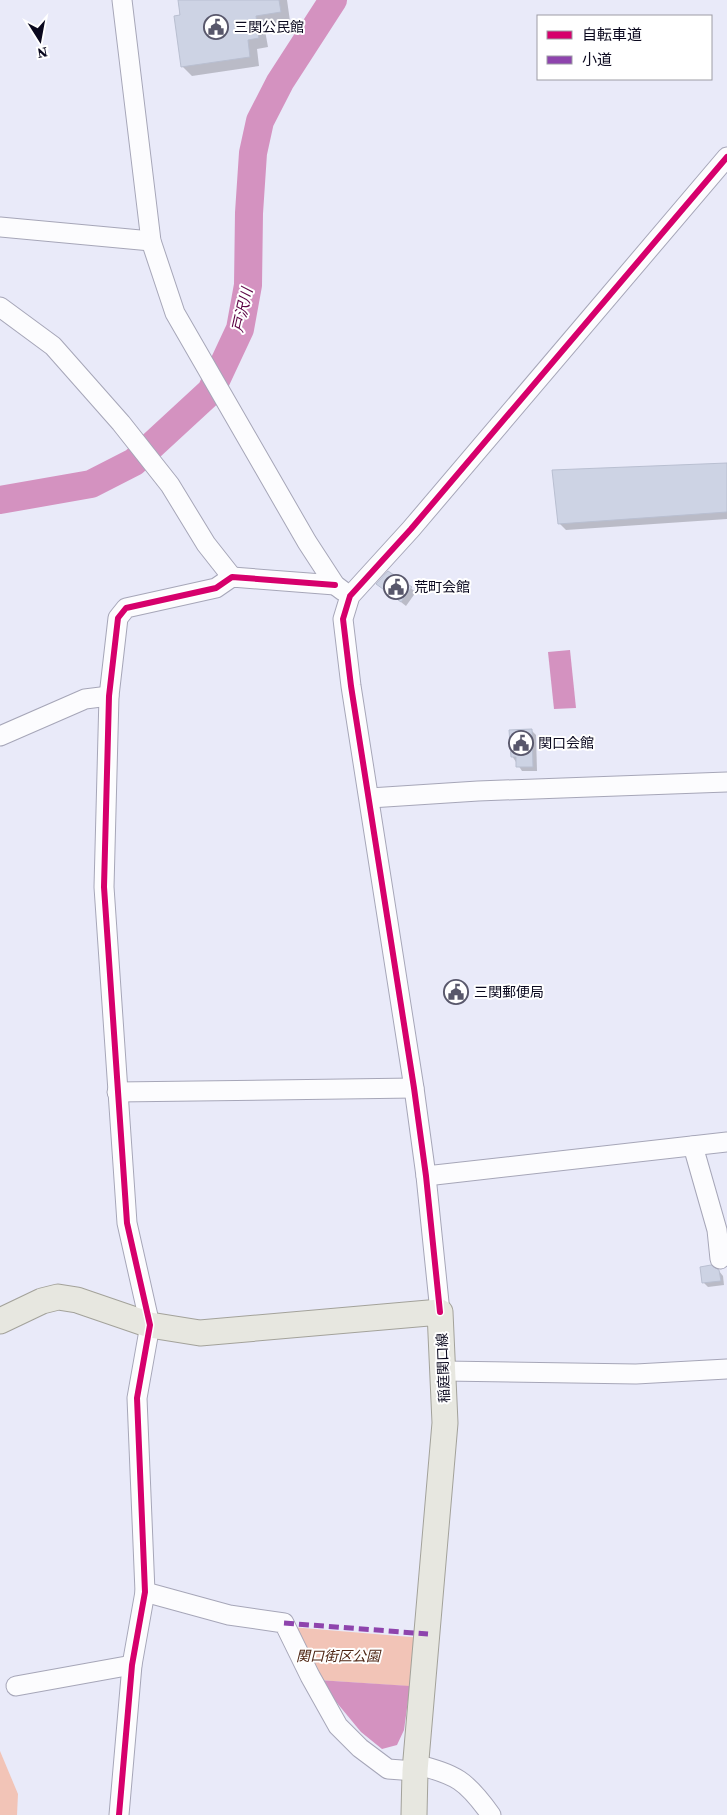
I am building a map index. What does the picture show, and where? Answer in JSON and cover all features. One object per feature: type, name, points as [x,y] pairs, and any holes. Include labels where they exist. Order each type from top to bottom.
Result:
[{"type":"main road","name":"稲庭関口線","points":[[0,1321],[42,1301],[58,1297],[77,1300],[150,1325],[200,1334],[440,1312],[445,1423],[415,1768],[414,1815]]},
{"type":"street","points":[[122,0],[151,241],[175,313],[306,542],[342,590],[343,619],[351,686],[370,798],[426,1176],[440,1312]]},
{"type":"street","points":[[119,1815],[132,1665],[145,1592],[137,1398],[150,1325],[127,1223],[104,887],[109,696],[118,618],[126,608],[216,588],[232,577],[342,590],[411,529],[727,157]]},
{"type":"street","points":[[0,227],[151,241]]},
{"type":"street","points":[[0,307],[53,346],[121,423],[170,485],[206,544],[232,577]]},
{"type":"street","points":[[0,736],[85,699],[109,696]]},
{"type":"street","points":[[370,798],[478,791],[727,782]]},
{"type":"street","points":[[117,1092],[414,1088]]},
{"type":"street","points":[[426,1176],[727,1142]]},
{"type":"street","points":[[693,1146],[717,1230],[720,1259]]},
{"type":"street","points":[[444,1371],[636,1374],[727,1369]]},
{"type":"street","points":[[145,1592],[229,1615],[284,1623],[310,1676],[338,1726],[360,1748],[388,1769],[415,1768],[439,1770],[463,1781],[491,1815]]},
{"type":"street","points":[[16,1686],[132,1665]]},
{"type":"green space","name":"関口街区公園","points":[[291,1627],[423,1638],[420,1687],[318,1680]]},
{"type":"green space","points":[[0,1751],[18,1794],[17,1815],[0,1815]]},
{"type":"shaded area","points":[[570,650],[576,708],[554,709],[548,652]]},
{"type":"shaded area","points":[[318,1680],[410,1686],[404,1730],[397,1745],[382,1749],[361,1732]]},
{"type":"building","name":"三関公民館","points":[[178,0],[279,0],[281,12],[256,16],[259,38],[248,40],[250,57],[181,67],[174,16],[180,15]]},
{"type":"building","points":[[727,463],[727,512],[558,524],[552,470]]},
{"type":"building","name":"荒町会館","points":[[388,571],[412,587],[401,602],[376,584]]},
{"type":"building","name":"関口会館","points":[[532,729],[533,767],[516,767],[516,757],[511,757],[509,730]]},
{"type":"building","points":[[711,1265],[719,1270],[721,1281],[702,1283],[700,1267]]},
{"type":"waterway","name":"戸沢川","points":[[0,500],[91,484],[134,462],[211,391],[240,329],[248,285],[249,213],[253,153],[260,121],[280,82],[333,0]]},
{"type":"marked path","points":[[284,1623],[428,1634]]},
{"type":"cycle path","points":[[440,1312],[426,1176],[414,1088],[351,686],[343,619],[350,596],[411,529],[727,157]]},
{"type":"cycle path","points":[[119,1815],[132,1665],[145,1592],[137,1398],[150,1325],[127,1223],[104,887],[109,696],[118,618],[126,608],[216,588],[232,577],[335,585]]},
{"type":"place","name":"三関公民館","points":[[216,27]]},
{"type":"place","name":"荒町会館","points":[[396,587]]},
{"type":"place","name":"関口会館","points":[[521,743]]},
{"type":"place","name":"三関郵便局","points":[[456,992]]}]
